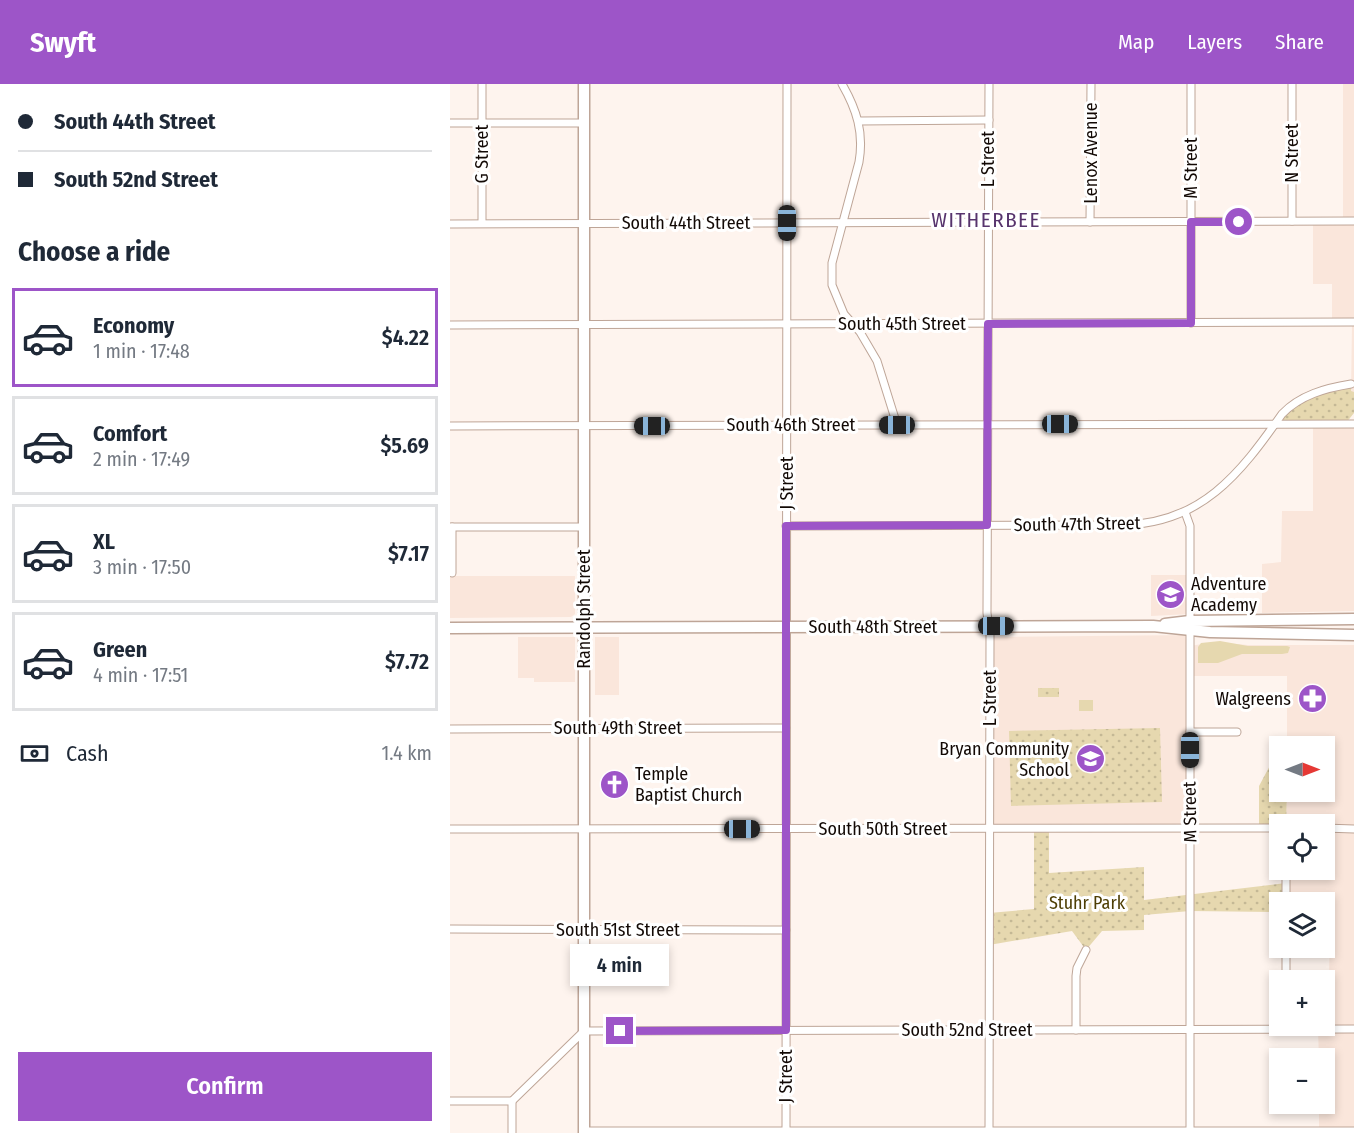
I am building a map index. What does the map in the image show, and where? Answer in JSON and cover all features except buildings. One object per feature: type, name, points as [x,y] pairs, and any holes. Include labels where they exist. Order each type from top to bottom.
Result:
[{"type":"main road","name":"Randolph Street","points":[[584,84],[584,1132]]},
{"type":"main road","name":"South 48th Street","points":[[450,628],[1190,626],[1354,619]]},
{"type":"main road","name":"South 48th Street","points":[[1190,626],[1240,634],[1354,635]]},
{"type":"street","name":"G Street","points":[[482,84],[482,224]]},
{"type":"street","name":"J Street","points":[[786,1132],[787,84]]},
{"type":"street","points":[[842,84],[859,121],[860,155],[832,263],[831,280],[844,314],[869,346],[880,369],[897,425]]},
{"type":"street","name":"L Street","points":[[989,84],[987,425],[990,829],[989,1132]]},
{"type":"street","name":"Lenox Avenue","points":[[1090,222],[1091,84]]},
{"type":"street","name":"M Street","points":[[1191,84],[1191,323]]},
{"type":"street","name":"N Street","points":[[1292,84],[1292,221]]},
{"type":"street","points":[[859,121],[989,120]]},
{"type":"street","points":[[450,123],[584,123]]},
{"type":"street","name":"South 44th Street","points":[[450,224],[1354,221]]},
{"type":"street","name":"South 45th Street","points":[[450,325],[1354,322]]},
{"type":"street","points":[[1185,512],[1214,495],[1230,480],[1285,411],[1300,400],[1319,391],[1351,384]]},
{"type":"street","name":"South 46th Street","points":[[450,426],[1354,423]]},
{"type":"street","name":"M Street","points":[[1185,512],[1190,526],[1190,1132]]},
{"type":"street","name":"South 47th Street","points":[[786,526],[1134,524],[1160,521],[1185,512]]},
{"type":"street","points":[[452,573],[451,527],[584,527]]},
{"type":"street","name":"South 49th Street","points":[[450,729],[786,728]]},
{"type":"street","points":[[1190,732],[1237,732]]},
{"type":"street","name":"South 50th Street","points":[[450,829],[1269,828]]},
{"type":"street","points":[[1335,828],[1352,828]]},
{"type":"street","name":"South 51st Street","points":[[450,929],[786,930]]},
{"type":"street","points":[[1076,1030],[1077,968],[1086,950]]},
{"type":"street","name":"South 52nd Street","points":[[584,1030],[1269,1028]]},
{"type":"street","name":"South 52nd Street","points":[[1335,1029],[1353,1030]]},
{"type":"street","points":[[450,1101],[512,1101],[584,1030]]},
{"type":"street","points":[[512,1101],[512,1133]]},
{"type":"street","points":[[584,1132],[1354,1131]]},
{"type":"shaded area","points":[[1343,84],[1354,84],[1354,392],[1351,392],[1352,323],[1332,323],[1332,284],[1313,284],[1313,221],[1343,221]]},
{"type":"shaded area","points":[[1313,423],[1354,424],[1354,611],[1262,613],[1262,564],[1281,562],[1282,511],[1313,511]]},
{"type":"shaded area","name":"Adventure Academy","points":[[1151,575],[1190,575],[1190,614],[1151,616]]},
{"type":"shaded area","points":[[450,576],[575,576],[575,614],[571,617],[450,618]]},
{"type":"shaded area","name":"Bryan Community School","points":[[1190,635],[1190,646],[1214,642],[1248,645],[1354,645],[1354,1133],[1319,1133],[1319,1114],[1335,1114],[1335,1048],[1319,1048],[1318,1036],[1335,1036],[1335,970],[1329,970],[1329,958],[1335,958],[1335,892],[1286,892],[1286,880],[1335,880],[1335,814],[1286,814],[1287,802],[1335,802],[1335,736],[1287,736],[1287,676],[1190,676],[1190,828],[990,829],[990,637]]},
{"type":"shaded area","points":[[518,637],[575,637],[575,682],[534,682],[534,678],[518,678]]},
{"type":"shaded area","points":[[595,637],[619,637],[619,695],[595,695]]},
{"type":"green space","points":[[1351,384],[1351,391],[1354,392],[1354,413],[1346,423],[1276,423],[1300,400]]},
{"type":"green space","points":[[1220,641],[1248,646],[1290,647],[1288,653],[1242,654],[1218,663],[1198,663],[1198,647],[1201,643]]},
{"type":"green space","points":[[1038,688],[1059,688],[1059,697],[1038,697]]},
{"type":"green space","points":[[1079,700],[1093,700],[1093,711],[1079,711]]},
{"type":"green space","points":[[1160,728],[1162,802],[1011,806],[1009,731]]},
{"type":"green space","points":[[1269,767],[1269,802],[1287,802],[1286,814],[1269,814],[1269,827],[1259,828],[1259,786]]},
{"type":"green space","name":"Stuhr Park","points":[[1034,828],[1049,828],[1049,873],[1144,867],[1144,900],[1286,883],[1286,892],[1269,892],[1269,912],[1190,911],[1144,915],[1144,930],[1102,931],[1086,950],[1072,931],[989,945],[989,913],[1034,909]]},
{"type":"place","name":"Adventure Academy","points":[[1170,594]]},
{"type":"place","name":"Walgreens","points":[[1312,699]]},
{"type":"place","name":"Bryan Community School","points":[[1090,759]]},
{"type":"place","name":"Temple Baptist Church","points":[[614,784]]},
{"type":"district","name":"WITHERBEE","points":[[986,220]]},
{"type":"route","points":[[620,1031],[786,1030],[786,526],[987,525],[988,324],[1191,323],[1191,222],[1239,222]]}]
